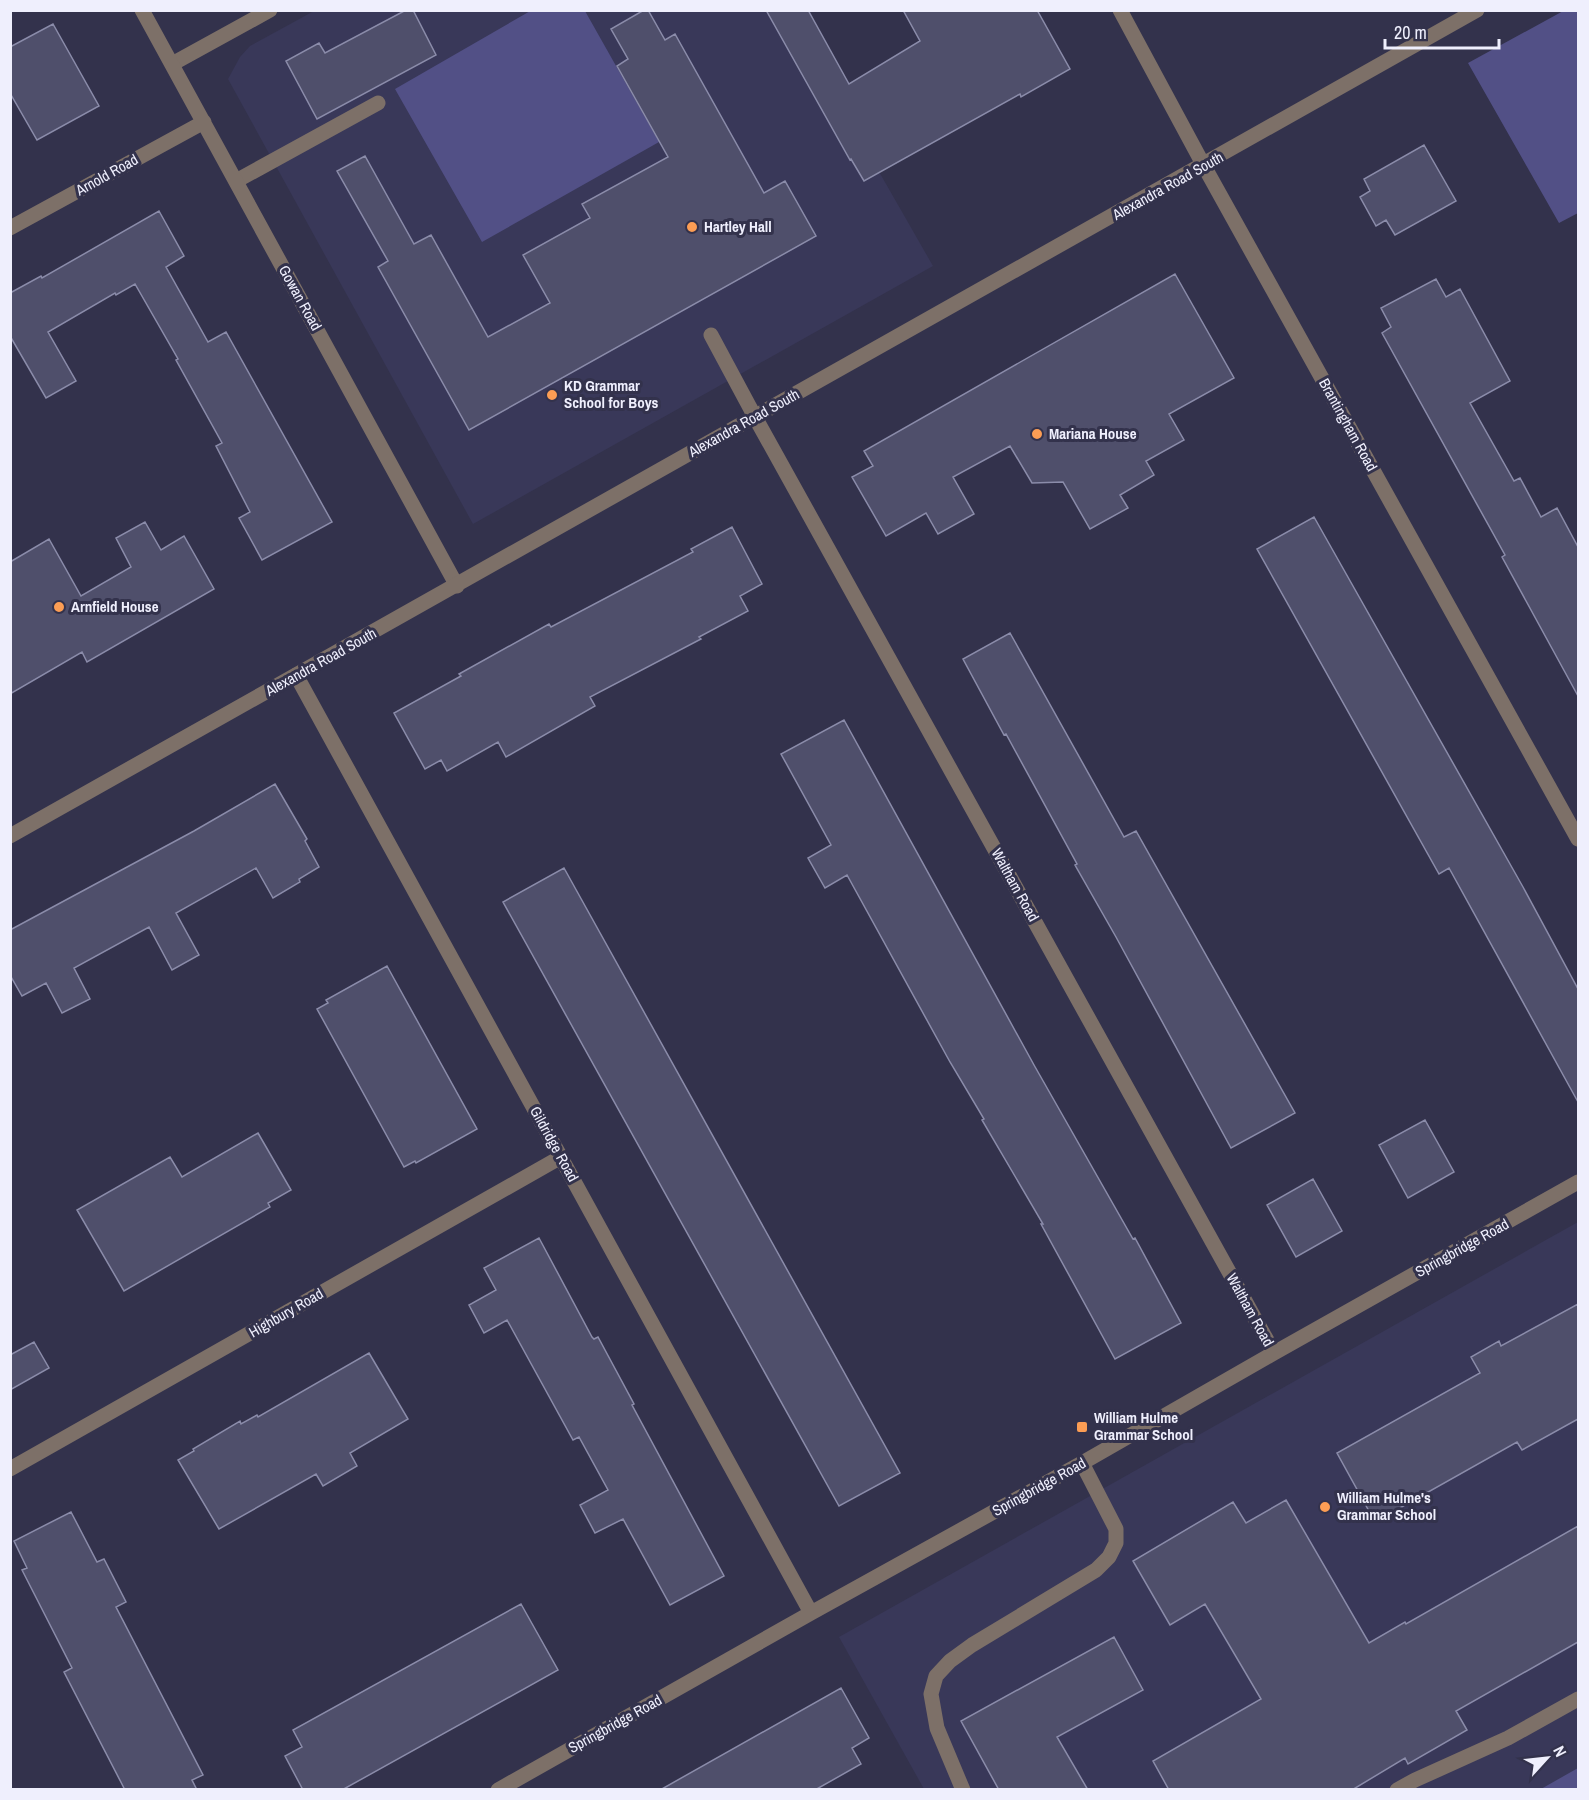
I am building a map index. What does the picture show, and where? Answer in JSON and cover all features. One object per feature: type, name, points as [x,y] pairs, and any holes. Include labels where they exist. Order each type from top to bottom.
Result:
[{"type":"street","name":"Gowan Road","points":[[142,10],[457,586]]},
{"type":"street","points":[[172,64],[270,10]]},
{"type":"street","name":"Brantingham Road","points":[[1120,10],[1204,166],[1578,839]]},
{"type":"street","name":"Alexandra Road South","points":[[10,836],[1478,10]]},
{"type":"street","points":[[236,181],[378,103]]},
{"type":"street","name":"Arnold Road","points":[[10,228],[204,122]]},
{"type":"street","name":"Waltham Road","points":[[711,335],[1274,1353]]},
{"type":"street","name":"Gildridge Road","points":[[296,675],[811,1613]]},
{"type":"street","name":"Highbury Road","points":[[10,1468],[561,1157]]},
{"type":"street","name":"Springbridge Road","points":[[498,1790],[1578,1182]]},
{"type":"street","points":[[963,1790],[937,1728],[931,1694],[936,1676],[950,1661],[972,1645],[1096,1570],[1109,1557],[1116,1543],[1116,1529],[1082,1463]]},
{"type":"street","points":[[1397,1790],[1508,1738],[1578,1699]]},
{"type":"shaded area","points":[[532,10],[585,11],[659,142],[482,242],[395,89]]},
{"type":"shaded area","points":[[1565,10],[1578,11],[1578,213],[1559,223],[1468,63]]},
{"type":"shaded area","name":"KD Grammar School for Boys","points":[[314,11],[787,11],[933,266],[473,524],[228,79],[240,57],[250,46]]},
{"type":"shaded area","name":"William Hulme's Grammar School","points":[[1578,1222],[1578,1789],[924,1789],[839,1637]]},
{"type":"shaded area","points":[[1578,1768],[1578,1789],[1541,1789]]},
{"type":"building","points":[[406,10],[413,10],[436,55],[317,119],[286,61],[319,43],[325,53]]},
{"type":"building","name":"Hartley Hall","points":[[644,10],[648,10],[665,40],[675,34],[764,193],[785,181],[816,236],[469,430],[378,267],[388,261],[337,171],[365,156],[414,244],[431,235],[488,337],[550,303],[523,255],[590,218],[582,204],[668,157],[617,66],[628,59],[611,29]]},
{"type":"building","points":[[766,10],[808,10],[849,84],[920,41],[903,10],[1037,10],[1070,69],[1021,97],[1020,94],[864,181]]},
{"type":"building","points":[[53,24],[99,106],[37,140],[10,93],[10,47]]},
{"type":"building","points":[[1424,145],[1456,201],[1395,235],[1386,220],[1376,226],[1360,197],[1370,191],[1364,179]]},
{"type":"building","points":[[159,211],[184,256],[166,267],[208,342],[226,332],[332,522],[262,560],[239,518],[250,512],[216,446],[222,443],[135,284],[48,332],[76,381],[46,398],[10,336],[10,293],[41,276],[42,278]]},
{"type":"building","points":[[1175,274],[1234,378],[1169,414],[1184,440],[1146,461],[1154,475],[1120,495],[1128,508],[1090,529],[1063,482],[1032,483],[1010,446],[953,477],[974,514],[938,534],[926,513],[886,536],[852,477],[873,466],[864,451]]},
{"type":"building","points":[[1436,279],[1446,297],[1460,289],[1510,381],[1470,403],[1514,481],[1520,478],[1541,517],[1557,508],[1578,547],[1578,696],[1502,557],[1505,555],[1382,333],[1391,327],[1381,308]]},
{"type":"building","points":[[1314,517],[1578,989],[1578,1102],[1449,868],[1439,874],[1257,549]]},
{"type":"building","points":[[145,522],[161,550],[184,536],[214,589],[87,662],[82,652],[10,694],[10,562],[49,539],[81,596],[131,567],[116,538]]},
{"type":"building","points":[[732,527],[762,584],[740,596],[748,611],[699,637],[701,639],[590,697],[595,706],[506,757],[498,742],[447,771],[441,760],[425,769],[394,713],[549,624],[551,627],[693,552],[691,549]]},
{"type":"building","points":[[1010,633],[1124,837],[1136,831],[1295,1113],[1231,1148],[963,659]]},
{"type":"building","points":[[844,720],[1034,1065],[1133,1239],[1135,1238],[1181,1323],[1115,1359],[1041,1224],[1043,1224],[982,1120],[984,1119],[847,875],[825,888],[808,858],[831,845],[781,754]]},
{"type":"building","points":[[275,784],[307,839],[305,841],[319,867],[299,879],[300,882],[273,898],[256,868],[176,913],[199,955],[172,970],[149,927],[74,968],[90,999],[62,1013],[46,983],[22,996],[10,975],[10,930],[194,831]]},
{"type":"building","points":[[564,868],[900,1473],[839,1506],[503,902]]},
{"type":"building","points":[[387,966],[477,1129],[416,1163],[415,1161],[404,1167],[317,1009],[328,1003],[326,1000]]},
{"type":"building","points":[[1425,1120],[1454,1172],[1408,1198],[1379,1145]]},
{"type":"building","points":[[258,1133],[291,1190],[268,1203],[270,1207],[124,1291],[77,1210],[170,1157],[182,1177]]},
{"type":"building","points":[[1313,1179],[1342,1231],[1296,1257],[1267,1205]]},
{"type":"building","points":[[539,1238],[592,1337],[594,1339],[598,1337],[724,1576],[670,1605],[623,1519],[595,1533],[580,1505],[608,1490],[579,1437],[573,1440],[507,1320],[484,1333],[469,1305],[496,1290],[484,1268]]},
{"type":"building","points":[[1578,1304],[1578,1419],[1522,1450],[1517,1442],[1375,1522],[1337,1453],[1480,1373],[1471,1357],[1499,1341],[1501,1346]]},
{"type":"building","points":[[34,1342],[49,1368],[10,1390],[10,1355]]},
{"type":"building","points":[[369,1353],[408,1419],[350,1453],[357,1466],[323,1486],[316,1474],[219,1529],[178,1460],[240,1421],[241,1424],[257,1415],[258,1417]]},
{"type":"building","points":[[1286,1500],[1369,1643],[1578,1526],[1578,1642],[1456,1711],[1467,1730],[1408,1764],[1405,1758],[1352,1790],[1169,1790],[1153,1761],[1261,1699],[1205,1604],[1170,1625],[1133,1561],[1233,1502],[1246,1523]]},
{"type":"building","points":[[71,1512],[97,1562],[104,1559],[126,1602],[116,1607],[203,1775],[192,1780],[197,1790],[125,1790],[64,1672],[72,1668],[22,1570],[27,1568],[14,1541]]},
{"type":"building","points":[[521,1604],[558,1670],[342,1790],[303,1790],[285,1756],[302,1747],[293,1730]]},
{"type":"building","points":[[1114,1637],[1143,1690],[1057,1737],[1088,1790],[999,1790],[961,1721]]},
{"type":"building","points":[[841,1688],[869,1738],[852,1748],[861,1764],[815,1790],[660,1790]]},
{"type":"place","name":"Hartley Hall","points":[[692,227]]},
{"type":"place","name":"KD Grammar School for Boys","points":[[552,395]]},
{"type":"place","name":"Mariana House","points":[[1037,434]]},
{"type":"place","name":"Arnfield House","points":[[59,607]]},
{"type":"place","name":"William Hulme Grammar School","points":[[1082,1427]]},
{"type":"place","name":"William Hulme's Grammar School","points":[[1325,1507]]}]
